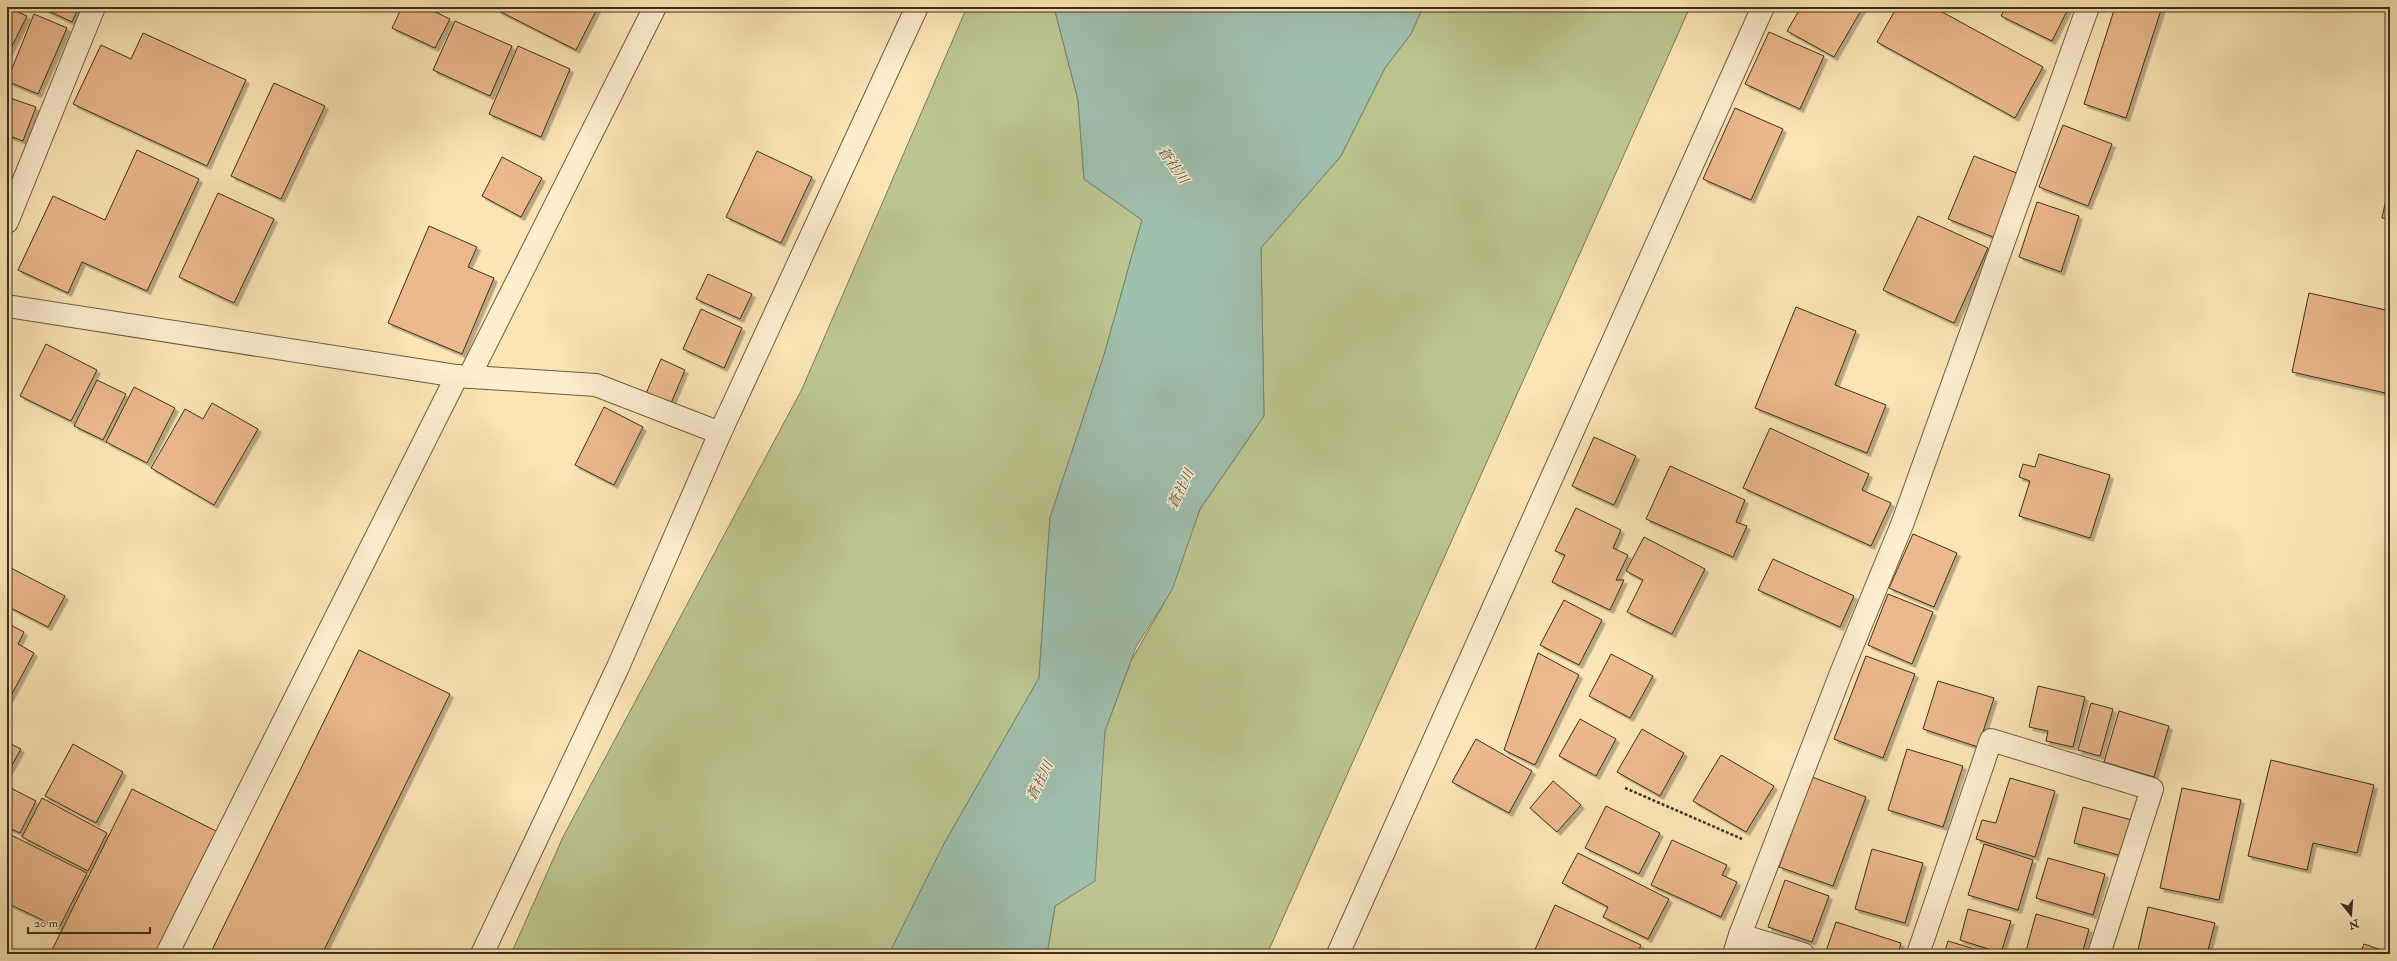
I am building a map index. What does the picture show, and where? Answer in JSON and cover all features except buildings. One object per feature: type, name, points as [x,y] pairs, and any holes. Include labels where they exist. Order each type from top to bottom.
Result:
[{"type":"street","points":[[7,222],[94,7]]},
{"type":"street","points":[[167,954],[463,376],[655,7]]},
{"type":"street","points":[[482,954],[618,667],[720,433],[917,7]]},
{"type":"street","points":[[1338,954],[1763,7]]},
{"type":"street","points":[[1803,954],[1737,945],[1841,673],[1903,522],[2088,7]]},
{"type":"street","points":[[7,306],[463,376],[596,385],[720,433]]},
{"type":"street","points":[[1918,954],[1991,740],[2152,789],[2099,954]]},
{"type":"path","points":[[1625,788],[1772,852]]},
{"type":"green space","points":[[967,7],[1054,7],[1078,100],[1084,179],[1142,220],[1104,355],[1050,518],[1039,678],[945,842],[889,954],[511,954],[563,837],[802,389]]},
{"type":"green space","points":[[1423,7],[1690,7],[1267,954],[1047,954],[1055,906],[1085,887],[1105,731],[1131,661],[1163,605],[1200,509],[1264,416],[1261,248],[1341,156],[1385,68],[1411,34]]},
{"type":"water","name":"蒼社川","points":[[1054,7],[1423,7],[1411,34],[1385,68],[1341,156],[1261,248],[1264,416],[1200,509],[1172,590],[1136,647],[1105,731],[1095,881],[1055,906],[1047,954],[889,954],[945,842],[1039,678],[1050,518],[1104,355],[1142,220],[1084,179],[1078,100]]}]
